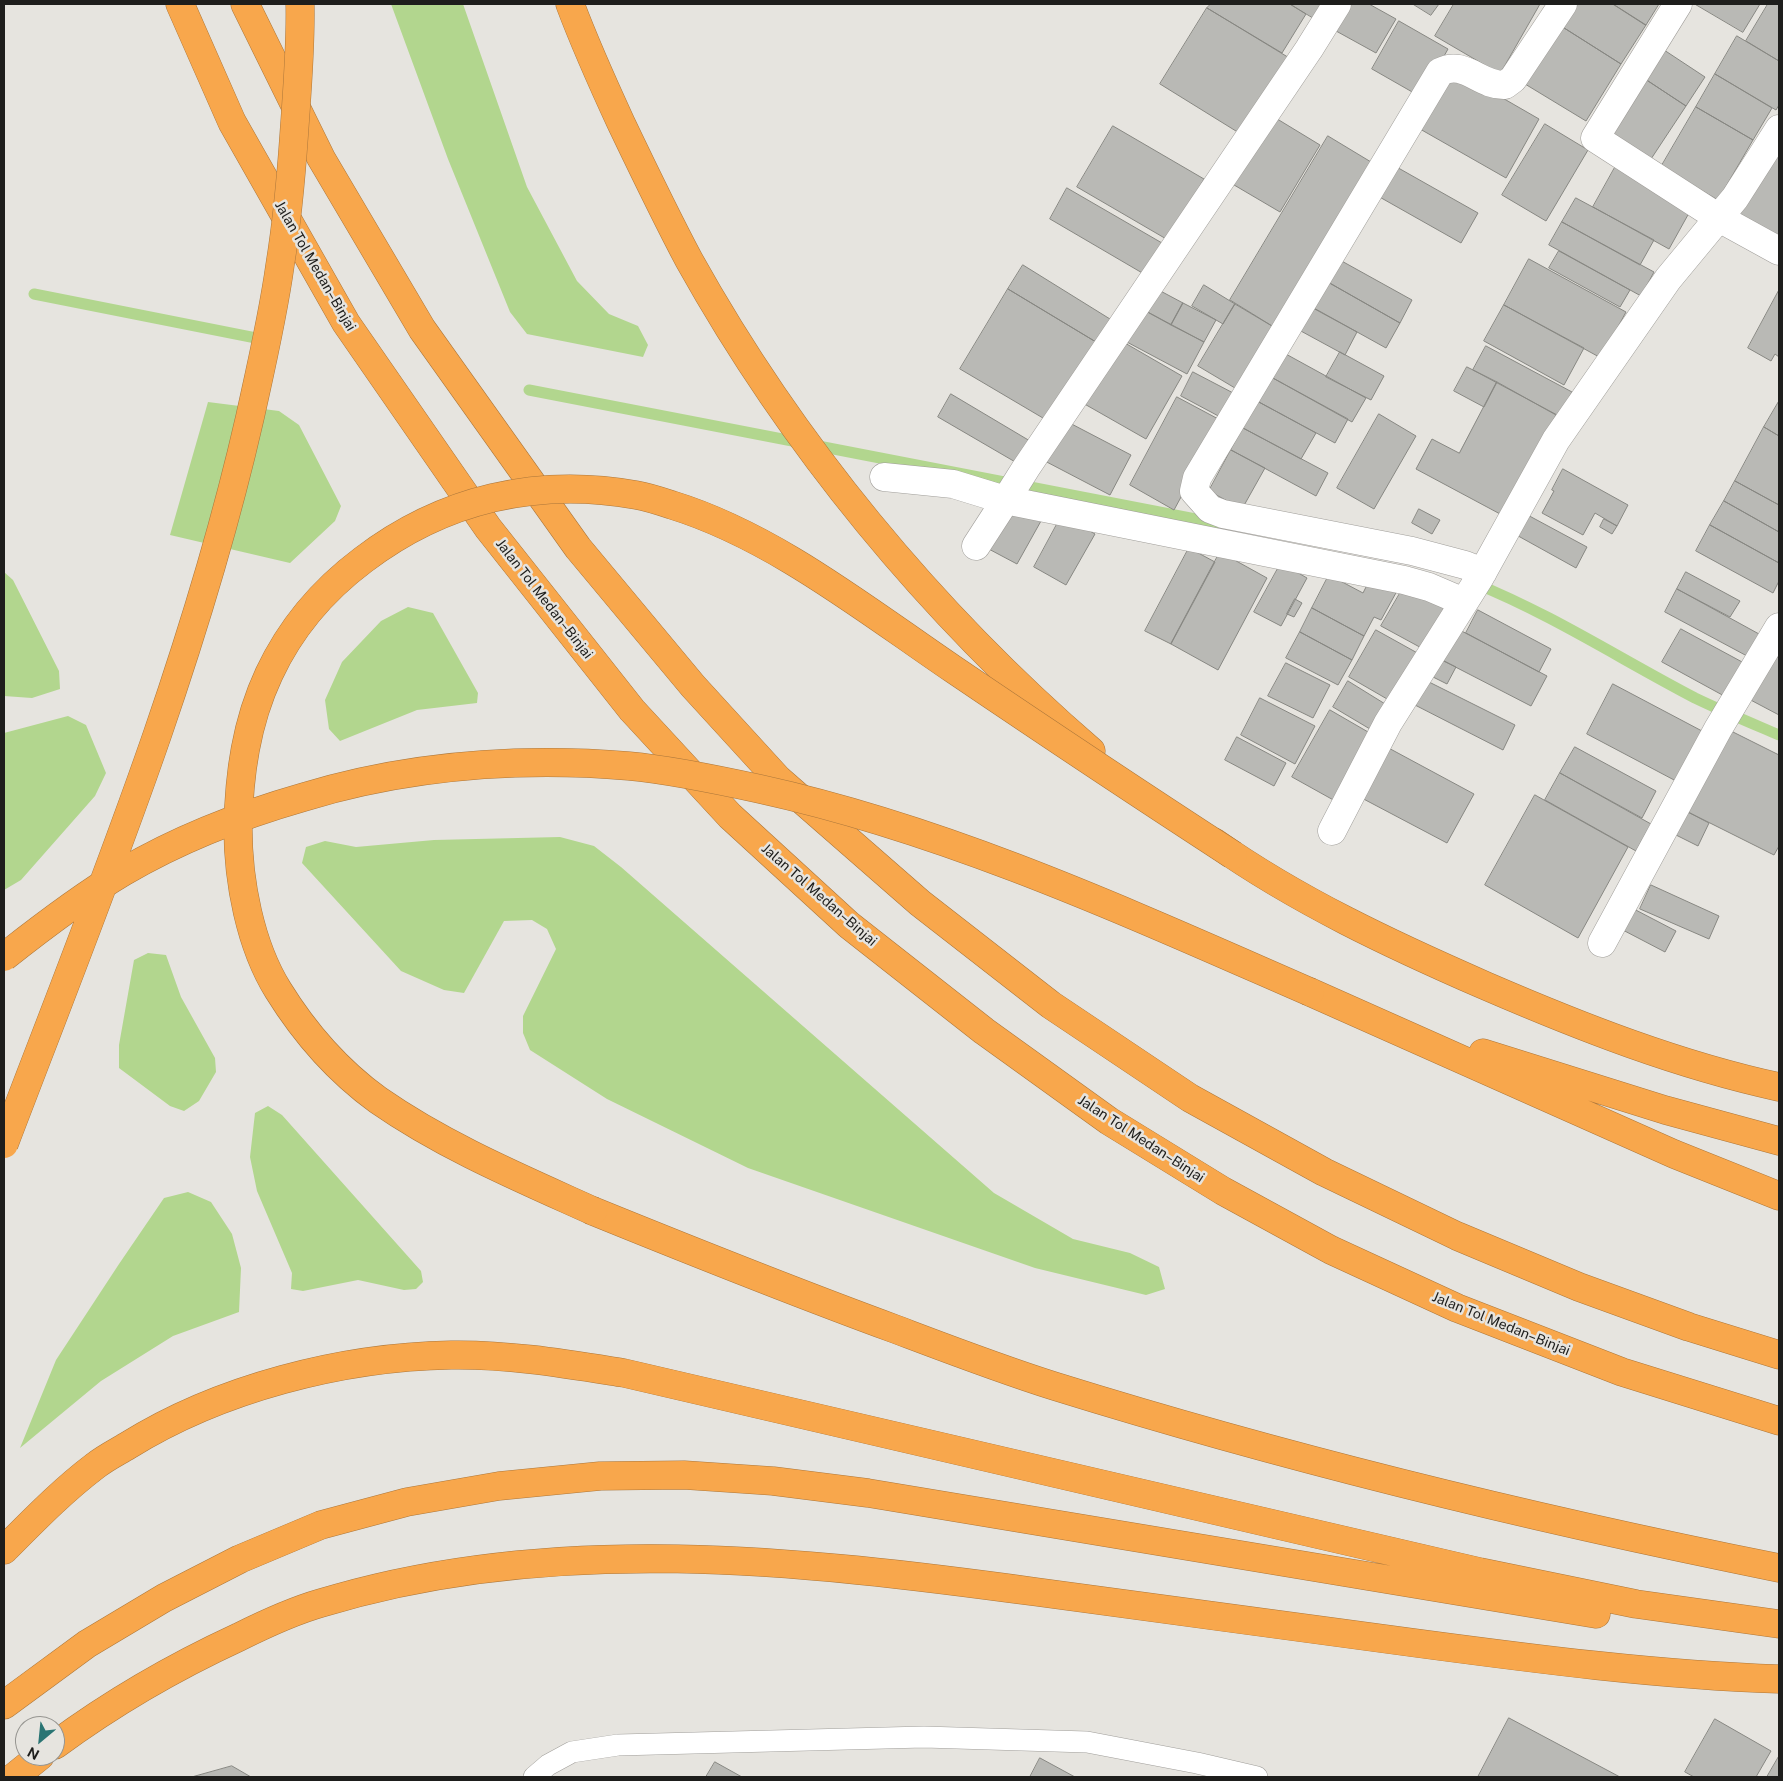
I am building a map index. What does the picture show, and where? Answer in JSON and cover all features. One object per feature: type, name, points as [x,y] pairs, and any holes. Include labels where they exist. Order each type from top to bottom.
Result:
[{"type":"highway","name":"Jalan Tol Medan–Binjai","points":[[180,4],[232,122],[346,323],[488,528],[632,710],[730,816],[849,924],[984,1032],[1110,1121],[1223,1191],[1331,1250],[1457,1308],[1622,1372],[1779,1421]]},
{"type":"highway","points":[[245,4],[321,158],[422,329],[578,548],[693,686],[778,779],[920,903],[1051,1005],[1190,1098],[1324,1172],[1457,1236],[1579,1287],[1689,1327],[1779,1355]]},
{"type":"highway","points":[[4,1144],[127,821],[172,694],[207,583],[239,463],[263,358],[280,265],[291,169],[297,89],[300,4]]},
{"type":"highway","points":[[570,4],[640,164],[689,259],[731,330],[796,429],[881,537],[962,630],[1034,700],[1100,759],[1233,856]]},
{"type":"highway","points":[[1779,1087],[1677,1059],[1564,1018],[1409,952],[1332,913],[1233,856],[1084,759],[805,569],[747,536],[695,512],[641,496],[595,489],[552,488],[508,494],[457,507],[419,524],[383,545],[346,573],[316,603],[291,635],[266,682],[254,712],[244,750],[239,792],[238,842],[243,888],[255,941],[275,986],[306,1031],[338,1066],[375,1098],[474,1156],[594,1210],[819,1301],[1051,1385],[1225,1437],[1412,1486],[1569,1524],[1779,1568]]},
{"type":"highway","points":[[4,957],[61,913],[125,871],[195,836],[266,808],[340,786],[408,773],[477,764],[558,763],[631,766],[728,782],[808,799],[956,846],[1146,921],[1646,1142],[1779,1196]]},
{"type":"highway","points":[[1310,992],[1448,1042],[1554,1076],[1665,1110],[1779,1141]]},
{"type":"highway","points":[[4,1550],[36,1518],[96,1465],[151,1431],[213,1402],[270,1383],[330,1369],[409,1358],[452,1355],[562,1363],[624,1372],[1490,1574],[1636,1604],[1779,1624]]},
{"type":"highway","points":[[4,1705],[87,1644],[164,1598],[240,1559],[321,1525],[407,1502],[499,1486],[600,1476],[684,1475],[773,1481],[868,1493],[1587,1613],[1715,1628],[1779,1632]]},
{"type":"highway","points":[[65,1738],[138,1690],[202,1654],[264,1625],[318,1604],[382,1587],[446,1574],[532,1564],[606,1560],[692,1559],[807,1565],[905,1574],[1492,1653],[1627,1668],[1779,1679]]},
{"type":"highway","points":[[14,1777],[28,1766]]},
{"type":"street","points":[[976,546],[1026,468],[1309,49],[1337,4]]},
{"type":"street","points":[[1482,575],[1465,565],[1412,551],[1223,514],[1210,509],[1194,491],[1197,478],[1436,76],[1447,68],[1458,68],[1494,86],[1505,85],[1512,78],[1563,4]]},
{"type":"street","points":[[1678,4],[1595,138],[1719,218],[1779,251]]},
{"type":"street","points":[[1332,831],[1388,723],[1482,575],[1556,440],[1668,279],[1735,198],[1779,129]]},
{"type":"street","points":[[884,477],[953,484],[1007,498],[1404,580],[1429,587],[1465,601]]},
{"type":"street","points":[[1602,943],[1718,729],[1779,627]]},
{"type":"lane","points":[[534,1777],[548,1765],[572,1752],[618,1746],[924,1737],[1087,1742],[1197,1763],[1257,1777]]},
{"type":"shaded area","points":[[391,4],[463,4],[527,187],[577,281],[609,314],[638,326],[648,345],[643,357],[527,334],[510,312],[448,159]]},
{"type":"shaded area","points":[[208,402],[279,411],[299,425],[341,506],[335,521],[290,563],[170,535]]},
{"type":"shaded area","points":[[4,572],[13,580],[59,671],[60,689],[32,698],[4,696]]},
{"type":"shaded area","points":[[408,607],[433,613],[478,693],[477,703],[417,710],[340,741],[329,729],[325,700],[342,662],[381,621]]},
{"type":"shaded area","points":[[68,716],[86,725],[106,773],[95,796],[21,880],[4,890],[4,733]]},
{"type":"shaded area","points":[[560,837],[594,846],[621,867],[994,1193],[1073,1239],[1130,1253],[1159,1267],[1165,1289],[1146,1295],[1035,1268],[748,1168],[607,1099],[530,1050],[523,1033],[523,1016],[556,949],[547,929],[532,920],[504,921],[464,993],[444,990],[401,971],[302,863],[306,847],[325,841],[356,847],[434,840]]},
{"type":"shaded area","points":[[148,953],[166,955],[181,997],[215,1058],[216,1072],[199,1101],[184,1111],[170,1106],[119,1068],[119,1045],[134,960]]},
{"type":"shaded area","points":[[268,1106],[282,1115],[421,1271],[423,1282],[416,1289],[404,1290],[358,1280],[303,1291],[291,1289],[292,1273],[257,1191],[250,1157],[255,1113]]},
{"type":"shaded area","points":[[188,1192],[211,1202],[232,1234],[241,1268],[239,1312],[173,1336],[101,1381],[20,1448],[56,1360],[119,1264],[164,1198]]},
{"type":"building","points":[[1211,4],[1290,4],[1306,14],[1282,53],[1207,8]]},
{"type":"building","points":[[1290,4],[1327,4],[1317,20]]},
{"type":"building","points":[[1340,4],[1369,4],[1396,19],[1376,53],[1327,26]]},
{"type":"building","points":[[1413,4],[1439,4],[1431,15]]},
{"type":"building","points":[[1454,4],[1540,4],[1500,74],[1435,36]]},
{"type":"building","points":[[1575,4],[1613,4],[1646,25],[1621,64],[1561,26]]},
{"type":"building","points":[[1613,4],[1659,4],[1646,25]]},
{"type":"building","points":[[1695,4],[1760,4],[1743,32]]},
{"type":"building","points":[[1768,4],[1779,4],[1779,61],[1746,41]]},
{"type":"building","points":[[1207,8],[1291,59],[1244,136],[1160,84]]},
{"type":"building","points":[[1399,21],[1448,49],[1421,97],[1372,69]]},
{"type":"building","points":[[1561,26],[1621,64],[1586,121],[1525,84]]},
{"type":"building","points":[[1737,36],[1779,61],[1779,105],[1776,110],[1715,74]]},
{"type":"building","points":[[1661,48],[1705,77],[1686,106],[1642,77]]},
{"type":"building","points":[[1454,70],[1539,119],[1506,178],[1420,129]]},
{"type":"building","points":[[1715,74],[1772,108],[1753,140],[1696,107]]},
{"type":"building","points":[[1642,77],[1686,106],[1651,159],[1607,130]]},
{"type":"building","points":[[1696,107],[1753,140],[1718,200],[1661,167]]},
{"type":"building","points":[[1269,114],[1320,145],[1280,212],[1229,182]]},
{"type":"building","points":[[1545,124],[1588,150],[1546,221],[1502,195]]},
{"type":"building","points":[[1113,126],[1204,179],[1168,240],[1077,187]]},
{"type":"building","points":[[1328,136],[1376,165],[1277,329],[1230,300]]},
{"type":"building","points":[[1779,154],[1779,240],[1734,215]]},
{"type":"building","points":[[1618,162],[1694,204],[1669,249],[1593,207]]},
{"type":"building","points":[[1393,165],[1478,213],[1461,243],[1376,195]]},
{"type":"building","points":[[1067,188],[1162,243],[1144,274],[1050,219]]},
{"type":"building","points":[[1576,198],[1654,240],[1640,265],[1562,222]]},
{"type":"building","points":[[1562,222],[1654,272],[1641,296],[1549,245]]},
{"type":"building","points":[[1559,251],[1630,290],[1620,307],[1549,268]]},
{"type":"building","points":[[1338,259],[1412,300],[1400,323],[1326,281]]},
{"type":"building","points":[[1529,259],[1626,312],[1601,358],[1504,305]]},
{"type":"building","points":[[1023,265],[1110,319],[1096,342],[1008,289]]},
{"type":"building","points":[[1326,281],[1400,323],[1386,348],[1312,307]]},
{"type":"building","points":[[1204,285],[1235,304],[1223,324],[1192,306]]},
{"type":"building","points":[[1153,287],[1183,303],[1171,325],[1142,309]]},
{"type":"building","points":[[1008,289],[1096,342],[1048,421],[960,369]]},
{"type":"building","points":[[1779,290],[1779,357],[1775,354],[1771,361],[1748,348]]},
{"type":"building","points":[[1183,303],[1216,320],[1204,342],[1171,325]]},
{"type":"building","points":[[1235,304],[1277,329],[1240,391],[1198,366]]},
{"type":"building","points":[[1504,305],[1584,348],[1564,385],[1484,341]]},
{"type":"building","points":[[1311,307],[1357,332],[1345,355],[1299,330]]},
{"type":"building","points":[[1142,309],[1204,342],[1187,374],[1125,341]]},
{"type":"building","points":[[1118,339],[1182,376],[1146,439],[1081,402]]},
{"type":"building","points":[[1486,346],[1572,392],[1559,416],[1473,370]]},
{"type":"building","points":[[1340,352],[1384,376],[1371,400],[1326,377]]},
{"type":"building","points":[[1284,353],[1366,398],[1352,422],[1271,377]]},
{"type":"building","points":[[1467,367],[1497,382],[1484,407],[1454,391]]},
{"type":"building","points":[[1193,372],[1237,395],[1224,419],[1181,396]]},
{"type":"building","points":[[1271,377],[1348,419],[1335,443],[1257,401]]},
{"type":"building","points":[[1497,382],[1556,415],[1502,515],[1416,469],[1432,439],[1459,453]]},
{"type":"building","points":[[951,394],[1030,441],[1017,463],[938,417]]},
{"type":"building","points":[[1177,397],[1222,421],[1174,510],[1130,485]]},
{"type":"building","points":[[1257,401],[1316,433],[1301,459],[1243,428]]},
{"type":"building","points":[[1779,401],[1779,436],[1764,427]]},
{"type":"building","points":[[1379,414],[1416,436],[1374,509],[1337,488]]},
{"type":"building","points":[[1062,419],[1131,455],[1110,495],[1041,459]]},
{"type":"building","points":[[1764,427],[1779,436],[1779,505],[1735,481]]},
{"type":"building","points":[[1243,428],[1328,473],[1316,496],[1231,450]]},
{"type":"building","points":[[1231,450],[1265,468],[1242,509],[1209,491]]},
{"type":"building","points":[[1563,469],[1628,505],[1617,526],[1595,513],[1583,535],[1542,513]]},
{"type":"building","points":[[1735,481],[1779,505],[1779,532],[1724,501]]},
{"type":"building","points":[[1724,501],[1779,532],[1779,563],[1710,525]]},
{"type":"building","points":[[1009,503],[1041,521],[1017,564],[985,547]]},
{"type":"building","points":[[1419,509],[1440,520],[1432,534],[1412,523]]},
{"type":"building","points":[[1522,512],[1587,547],[1576,568],[1511,532]]},
{"type":"building","points":[[1062,515],[1095,534],[1066,585],[1034,567]]},
{"type":"building","points":[[1604,519],[1617,526],[1612,534],[1600,527]]},
{"type":"building","points":[[1710,525],[1779,563],[1779,581],[1773,593],[1696,551]]},
{"type":"building","points":[[1189,548],[1215,562],[1171,644],[1145,631]]},
{"type":"building","points":[[1220,552],[1267,578],[1218,670],[1171,644]]},
{"type":"building","points":[[1281,563],[1307,578],[1281,626],[1254,612]]},
{"type":"building","points":[[1686,572],[1740,601],[1730,617],[1677,589]]},
{"type":"building","points":[[1329,575],[1363,593],[1371,577],[1397,591],[1381,620],[1374,617],[1364,636],[1312,608]]},
{"type":"building","points":[[1406,583],[1451,608],[1427,651],[1381,626]]},
{"type":"building","points":[[1677,589],[1759,634],[1747,656],[1665,612]]},
{"type":"building","points":[[1295,599],[1302,603],[1294,617],[1287,614]]},
{"type":"building","points":[[1312,608],[1364,636],[1352,660],[1300,632]]},
{"type":"building","points":[[1478,610],[1551,649],[1539,672],[1466,633]]},
{"type":"building","points":[[1454,627],[1547,676],[1531,706],[1438,658]]},
{"type":"building","points":[[1681,629],[1744,663],[1726,697],[1662,662]]},
{"type":"building","points":[[1376,630],[1421,655],[1394,703],[1349,677]]},
{"type":"building","points":[[1300,632],[1352,660],[1338,685],[1286,658]]},
{"type":"building","points":[[1769,653],[1779,658],[1779,715],[1745,697]]},
{"type":"building","points":[[1438,658],[1456,667],[1447,684],[1429,675]]},
{"type":"building","points":[[1286,663],[1330,685],[1313,718],[1268,696]]},
{"type":"building","points":[[1425,680],[1515,725],[1503,750],[1413,704]]},
{"type":"building","points":[[1348,681],[1390,707],[1375,732],[1333,707]]},
{"type":"building","points":[[1613,684],[1702,731],[1676,781],[1587,734]]},
{"type":"building","points":[[1260,698],[1315,726],[1295,764],[1241,735]]},
{"type":"building","points":[[1330,710],[1375,736],[1337,802],[1292,777]]},
{"type":"building","points":[[1725,728],[1779,755],[1779,846],[1774,855],[1684,810]]},
{"type":"building","points":[[1237,737],[1286,763],[1274,786],[1225,760]]},
{"type":"building","points":[[1383,745],[1474,794],[1447,843],[1356,795]]},
{"type":"building","points":[[1575,747],[1656,791],[1642,818],[1560,773]]},
{"type":"building","points":[[1560,773],[1651,824],[1636,851],[1545,800]]},
{"type":"building","points":[[1535,795],[1628,847],[1578,938],[1485,885]]},
{"type":"building","points":[[1684,810],[1709,823],[1698,846],[1672,833]]},
{"type":"building","points":[[1651,885],[1719,916],[1709,939],[1640,909]]},
{"type":"building","points":[[1630,907],[1676,931],[1665,952],[1619,928]]},
{"type":"building","points":[[1509,1718],[1620,1777],[1478,1777]]},
{"type":"building","points":[[1715,1719],[1771,1751],[1756,1777],[1694,1777],[1685,1772]]},
{"type":"building","points":[[1779,1756],[1779,1777],[1767,1777]]},
{"type":"building","points":[[1040,1758],[1075,1777],[1030,1777]]},
{"type":"building","points":[[715,1762],[742,1777],[706,1777]]},
{"type":"building","points":[[232,1766],[251,1777],[192,1777]]},
{"type":"waterway","points":[[34,294],[266,340]]},
{"type":"waterway","points":[[529,390],[1216,523]]},
{"type":"waterway","points":[[1474,583],[1559,623],[1695,698],[1779,735]]}]
